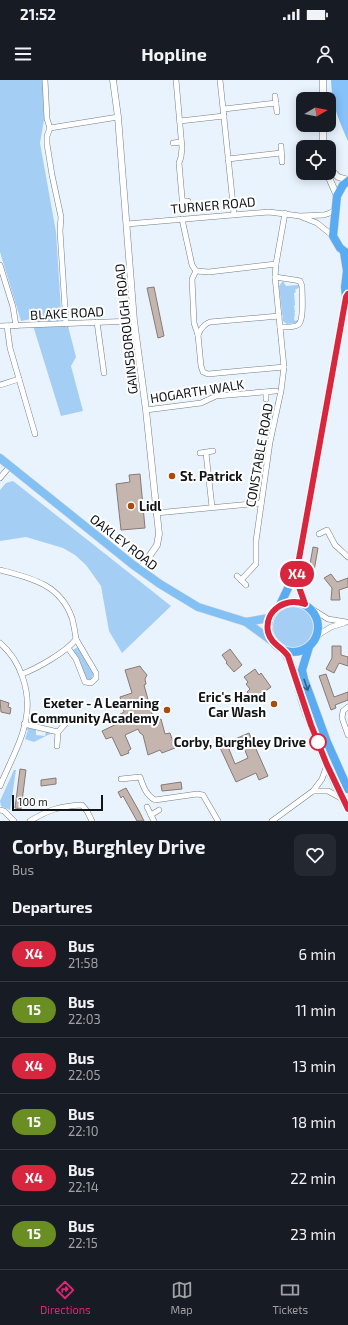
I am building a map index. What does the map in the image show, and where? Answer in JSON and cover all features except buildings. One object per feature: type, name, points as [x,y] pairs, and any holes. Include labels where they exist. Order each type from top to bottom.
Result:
[{"type":"highway","points":[[305,604],[298,584],[297,570],[347,296],[345,287],[347,271],[346,253],[337,245],[333,236],[337,196],[343,185],[348,181]]},
{"type":"highway","points":[[297,570],[280,605],[269,618],[268,633],[272,641],[288,656],[305,710],[327,765],[348,809]]},
{"type":"highway","points":[[280,605],[292,602],[305,604],[312,609],[317,616],[319,625],[318,635],[309,647],[301,651],[284,651]]},
{"type":"highway","points":[[309,647],[302,670],[304,679],[327,742],[348,789]]},
{"type":"main road","name":"OAKLEY ROAD","points":[[0,458],[140,570],[176,595],[198,607],[246,622]]},
{"type":"main road","points":[[246,622],[269,618]]},
{"type":"main road","points":[[246,622],[272,641]]},
{"type":"street","points":[[45,80],[47,119],[50,128],[47,136],[47,144],[61,217],[60,231],[66,324]]},
{"type":"street","name":"GAINSBOROUGH ROAD","points":[[113,80],[128,224],[134,321],[146,410],[158,540],[157,545],[140,570]]},
{"type":"street","points":[[176,80],[180,121],[181,157],[179,163],[183,209]]},
{"type":"street","points":[[220,80],[234,214]]},
{"type":"street","points":[[323,80],[323,92]]},
{"type":"street","points":[[276,96],[277,112]]},
{"type":"street","points":[[224,109],[276,104]]},
{"type":"street","points":[[180,121],[224,116]]},
{"type":"street","points":[[50,128],[118,117]]},
{"type":"street","points":[[173,143],[181,142]]},
{"type":"street","points":[[281,146],[282,162]]},
{"type":"street","points":[[228,159],[281,153]]},
{"type":"street","points":[[336,175],[348,181]]},
{"type":"street","points":[[330,180],[337,196]]},
{"type":"street","points":[[182,201],[188,201]]},
{"type":"street","name":"TURNER ROAD","points":[[128,224],[269,212],[300,216],[324,215],[335,210]]},
{"type":"street","name":"CONSTABLE ROAD","points":[[246,585],[239,578],[256,564],[256,541],[261,503],[270,442],[281,391],[284,367],[275,277],[285,214]]},
{"type":"street","name":"TURNER ROAD","points":[[300,216],[317,224],[333,236]]},
{"type":"street","points":[[182,219],[192,265],[196,271]]},
{"type":"street","points":[[196,271],[209,272],[276,264]]},
{"type":"street","points":[[0,265],[13,307],[16,326]]},
{"type":"street","points":[[196,271],[192,278],[194,323],[198,335],[203,372],[208,374],[284,367]]},
{"type":"street","points":[[275,277],[300,281],[302,286],[302,319],[300,324],[296,326],[280,327]]},
{"type":"street","points":[[198,335],[203,326],[210,322],[279,316]]},
{"type":"street","name":"BLAKE ROAD","points":[[0,326],[134,321]]},
{"type":"street","points":[[97,322],[104,373]]},
{"type":"street","points":[[7,326],[10,348],[35,434]]},
{"type":"street","points":[[0,385],[19,378]]},
{"type":"street","name":"HOGARTH WALK","points":[[146,410],[201,403],[216,396],[276,391]]},
{"type":"street","points":[[266,392],[266,399]]},
{"type":"street","points":[[200,453],[213,451]]},
{"type":"street","points":[[206,452],[212,507]]},
{"type":"street","points":[[0,478],[10,466]]},
{"type":"street","points":[[156,513],[261,503]]},
{"type":"street","points":[[319,534],[327,530],[335,545],[348,557]]},
{"type":"street","points":[[0,570],[29,577],[46,585],[57,593],[66,604],[72,618],[76,639],[96,672],[96,678],[90,683],[85,682],[76,659],[68,648]]},
{"type":"street","points":[[312,609],[328,618],[347,622]]},
{"type":"street","points":[[318,635],[330,627],[347,622]]},
{"type":"street","points":[[22,674],[31,671],[68,648],[76,639]]},
{"type":"street","points":[[0,643],[10,653],[22,674],[27,701],[27,712],[20,739],[0,786]]},
{"type":"street","points":[[348,707],[343,711],[342,718],[348,736]]},
{"type":"street","points":[[57,746],[58,732],[66,723]]},
{"type":"street","points":[[24,724],[58,732]]},
{"type":"street","points":[[272,821],[312,791],[322,779],[327,765]]},
{"type":"street","points":[[121,779],[140,777],[149,797],[154,800],[197,794],[203,795],[218,821]]},
{"type":"street","points":[[312,791],[328,791],[344,800]]},
{"type":"street","points":[[30,821],[54,808],[82,805],[92,821]]},
{"type":"street","points":[[147,807],[154,821]]},
{"type":"street","points":[[0,810],[4,811],[14,821]]},
{"type":"street","points":[[151,815],[159,810]]},
{"type":"shaded area","points":[[0,80],[43,80],[44,120],[40,143],[56,232],[62,326],[68,326],[76,357],[71,366],[83,411],[61,416],[31,319],[21,321],[0,252]]},
{"type":"shaded area","points":[[331,80],[348,80],[348,141],[336,111],[336,92],[332,92]]},
{"type":"shaded area","points":[[283,281],[286,286],[298,285],[299,283],[300,287],[295,290],[296,292],[294,293],[294,319],[295,321],[300,319],[297,323],[287,324],[283,321],[279,286]]},
{"type":"shaded area","points":[[13,481],[171,606],[122,653],[109,631],[101,586],[86,565],[75,555],[63,548],[26,537],[0,541],[0,490],[6,483]]},
{"type":"shaded area","points":[[289,607],[297,607],[304,610],[310,616],[313,627],[310,638],[304,644],[297,647],[289,647],[282,644],[276,638],[273,631],[273,623],[276,616],[282,610]]},
{"type":"shaded area","points":[[78,647],[94,673],[91,680],[87,679],[85,676],[73,650]]},
{"type":"shaded area","points":[[26,729],[36,729],[36,735],[45,736],[46,731],[52,733],[34,742],[25,739],[28,730]]},
{"type":"shaded area","points":[[14,770],[16,770],[10,810],[1,806],[0,801]]},
{"type":"bus line","name":"X4","points":[[348,294],[346,297],[297,570],[298,584],[305,604],[300,602],[286,602],[280,605],[269,618],[268,624],[268,633],[272,641],[288,656],[311,725],[327,765],[348,809]]},
{"type":"place","name":"St. Patrick","points":[[172,476]]},
{"type":"place","name":"Lidl","points":[[131,506]]},
{"type":"place","name":"Eric's Hand Car Wash","points":[[274,704]]},
{"type":"place","name":"Exeter - A Learning Community Academy","points":[[167,710]]},
{"type":"place","name":"Corby, Burghley Drive","points":[[318,742]]}]
